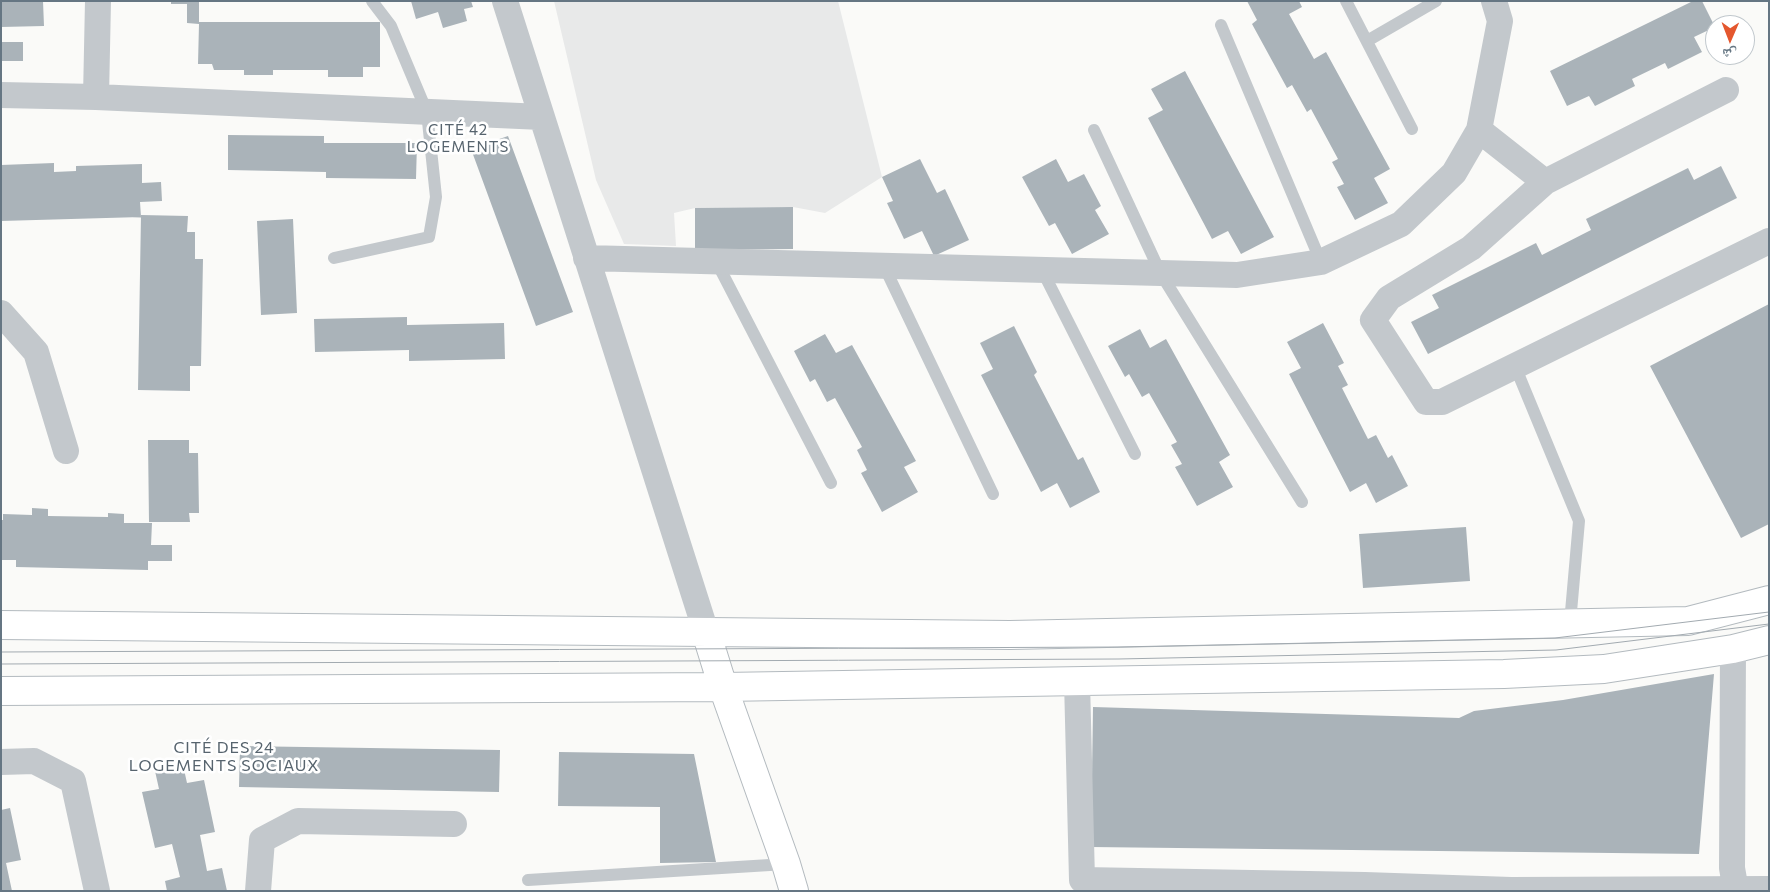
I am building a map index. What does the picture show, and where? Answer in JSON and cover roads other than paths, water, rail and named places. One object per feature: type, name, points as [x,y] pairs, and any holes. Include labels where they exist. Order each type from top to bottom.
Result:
[{"type":"street","points":[[96,97],[98,1]]},
{"type":"street","points":[[505,1],[723,687],[794,891]]},
{"type":"street","points":[[586,258],[1238,275],[1321,262],[1400,224],[1454,173],[1479,130],[1500,21],[1494,1]]},
{"type":"street","points":[[1726,90],[1545,182],[1471,248],[1390,298],[1373,320],[1426,402],[1442,402],[1769,241]]},
{"type":"street","points":[[1,95],[96,97],[542,117]]},
{"type":"street","points":[[1479,130],[1545,182]]},
{"type":"street","points":[[1,313],[36,352],[66,451]]},
{"type":"street","points":[[1,625],[1010,635],[1688,621],[1769,600]]},
{"type":"street","points":[[1,691],[723,687],[1504,674],[1604,670],[1769,640]]},
{"type":"street","points":[[1733,648],[1732,868],[1736,890]]},
{"type":"street","points":[[1077,681],[1082,880],[1511,890],[1769,889]]},
{"type":"street","points":[[1,762],[34,761],[73,781],[97,891]]},
{"type":"street","points":[[258,891],[262,840],[298,821],[454,824]]},
{"type":"lane","points":[[334,258],[429,237],[436,197],[426,112],[391,26],[372,1]]},
{"type":"lane","points":[[1346,1],[1412,129]]},
{"type":"lane","points":[[1367,41],[1436,1]]},
{"type":"lane","points":[[1221,25],[1321,262]]},
{"type":"lane","points":[[1094,130],[1161,274],[1302,502]]},
{"type":"lane","points":[[716,261],[831,483]]},
{"type":"lane","points":[[884,266],[993,494]]},
{"type":"lane","points":[[1042,270],[1135,454]]},
{"type":"lane","points":[[1515,366],[1579,521],[1570,623]]},
{"type":"lane","points":[[528,880],[786,864]]},
{"type":"tram line","points":[[1,652],[1118,647],[1555,638],[1769,612]]},
{"type":"tram line","points":[[1,664],[1118,659],[1556,650],[1769,624]]},
{"type":"district","name":"CITÉ 42 LOGEMENTS","points":[[458,138]]},
{"type":"district","name":"CITÉ DES 24 LOGEMENTS SOCIAUX","points":[[224,757]]}]
